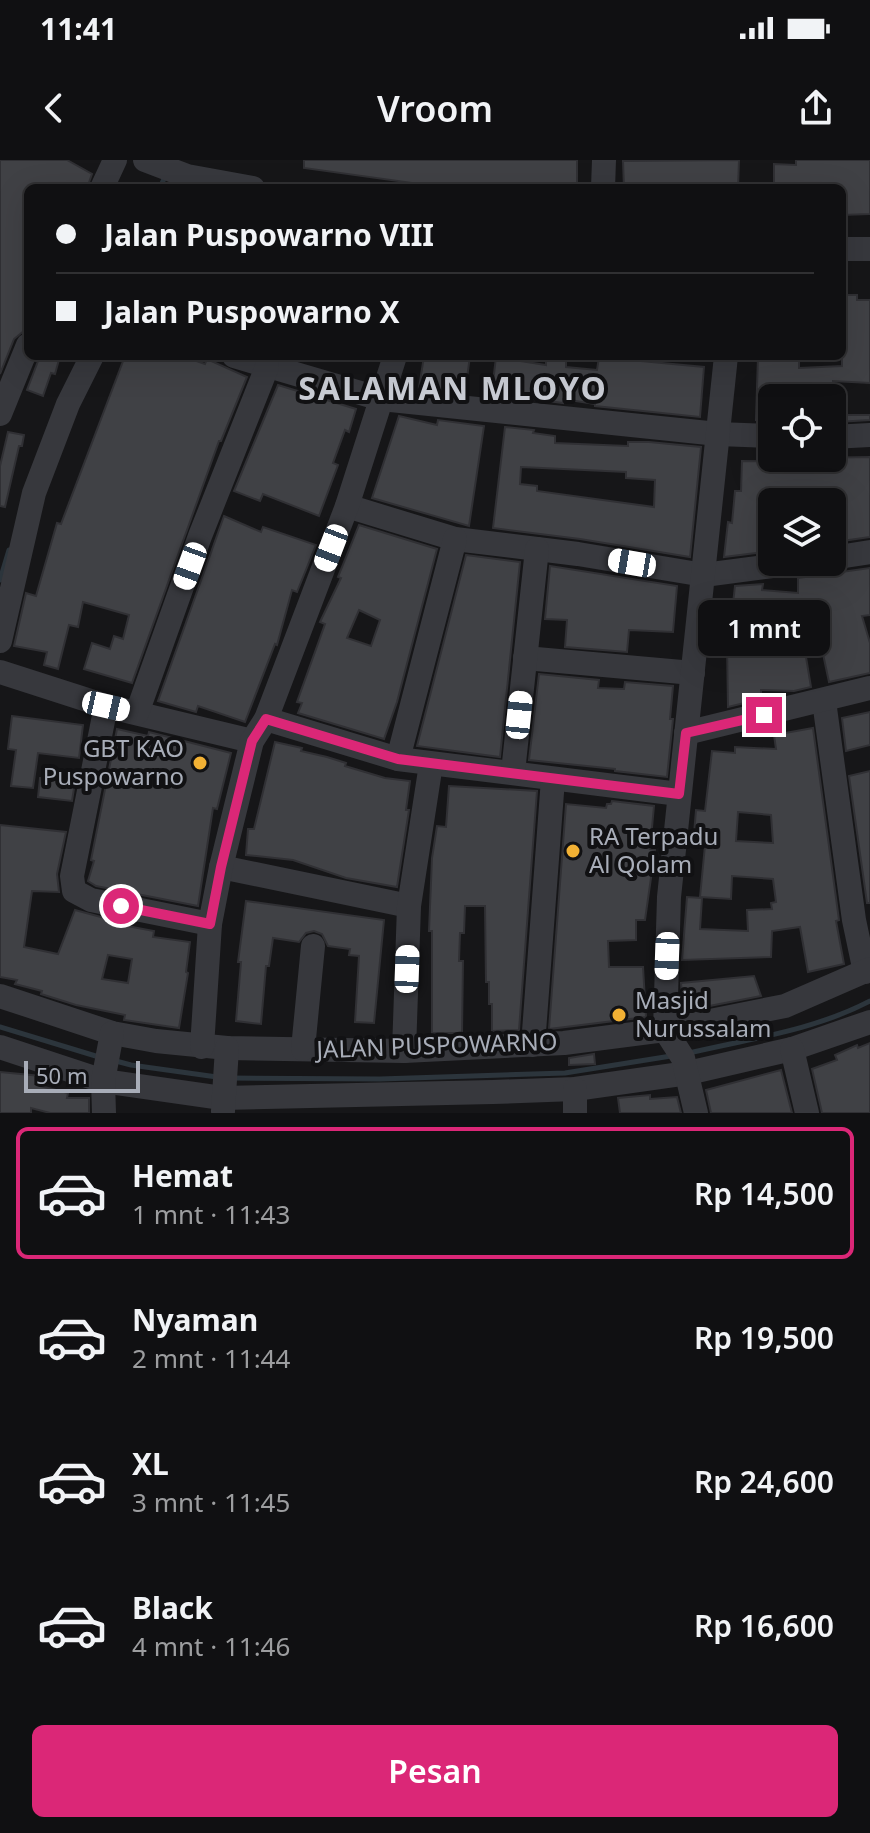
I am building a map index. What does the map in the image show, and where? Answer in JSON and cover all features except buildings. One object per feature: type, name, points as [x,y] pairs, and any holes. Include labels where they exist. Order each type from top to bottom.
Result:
[{"type":"street","points":[[104,184],[115,160]]},
{"type":"street","points":[[603,184],[604,160]]},
{"type":"street","points":[[147,161],[185,175],[232,184]]},
{"type":"street","points":[[846,249],[870,249]]},
{"type":"street","points":[[0,414],[24,355]]},
{"type":"street","points":[[0,641],[34,493],[68,404],[90,360]]},
{"type":"street","points":[[246,360],[381,399],[758,435]]},
{"type":"street","points":[[202,1047],[210,924],[252,741],[266,719],[347,506],[394,360]]},
{"type":"street","points":[[696,1113],[679,1054],[669,897],[726,360]]},
{"type":"street","points":[[137,713],[200,536],[267,367]]},
{"type":"street","points":[[846,436],[870,435]]},
{"type":"street","points":[[347,506],[455,539],[704,575],[758,568]]},
{"type":"street","points":[[398,759],[455,539]]},
{"type":"street","points":[[513,772],[537,549]]},
{"type":"street","points":[[846,556],[870,552]]},
{"type":"street","points":[[525,658],[693,673]]},
{"type":"street","points":[[0,672],[106,706],[252,741]]},
{"type":"street","points":[[686,733],[870,688]]},
{"type":"street","points":[[824,701],[854,920],[867,971]]},
{"type":"street","points":[[106,706],[72,876],[74,891],[91,900],[210,924]]},
{"type":"street","points":[[266,719],[398,759],[679,794]]},
{"type":"street","points":[[404,1051],[409,906],[431,764]]},
{"type":"street","points":[[533,1045],[553,779]]},
{"type":"street","points":[[221,867],[409,906]]},
{"type":"street","points":[[303,1049],[313,946]]},
{"type":"street","name":"JALAN PUSPOWARNO","points":[[0,1047],[104,1078],[223,1100],[334,1105],[575,1101],[867,971]]},
{"type":"street","name":"JALAN PUSPOWARNO","points":[[0,996],[112,1034],[227,1050],[404,1051],[533,1045],[679,1054],[792,1049],[870,1022]]},
{"type":"street","points":[[104,1113],[104,1078],[112,1034]]},
{"type":"street","points":[[792,1049],[807,1113]]},
{"type":"street","points":[[223,1100],[227,1050]]},
{"type":"waterway","points":[[162,184],[166,174]]},
{"type":"waterway","points":[[0,580],[9,550]]},
{"type":"waterway","points":[[689,1053],[804,1027],[870,1001]]},
{"type":"waterway","points":[[0,1027],[99,1057]]},
{"type":"waterway","points":[[230,1078],[380,1079],[565,1073],[671,1056]]},
{"type":"waterway","points":[[112,1060],[217,1077]]},
{"type":"place","name":"GBT KAO Puspowarno","points":[[200,763]]},
{"type":"place","name":"RA Terpadu Al Qolam","points":[[573,851]]},
{"type":"place","name":"Masjid Nurussalam","points":[[619,1015]]},
{"type":"district","name":"SALAMAN MLOYO","points":[[453,389]]},
{"type":"route","points":[[121,906],[210,924],[252,741],[266,719],[398,759],[679,794],[686,733],[764,715]]}]
